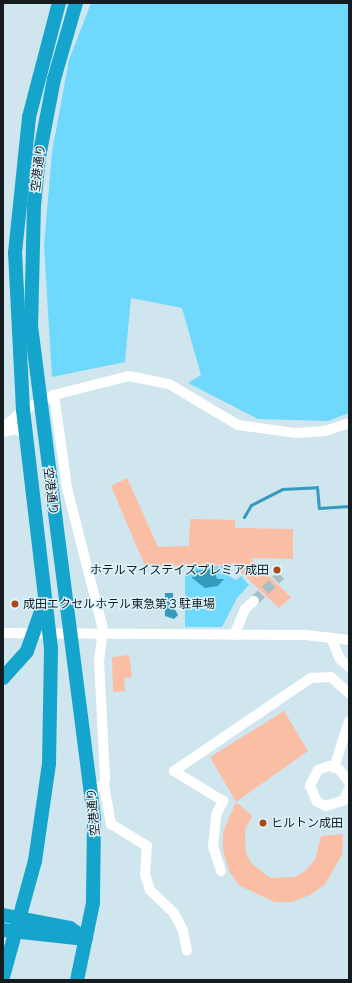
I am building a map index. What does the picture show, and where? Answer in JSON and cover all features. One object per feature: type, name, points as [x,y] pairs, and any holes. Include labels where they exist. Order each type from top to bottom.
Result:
[{"type":"highway","name":"空港通り","points":[[3,977],[23,908],[44,812],[49,764],[51,648],[23,410],[15,289],[19,194],[31,109],[59,3]]},
{"type":"highway","name":"空港通り","points":[[76,3],[45,119],[34,205],[31,326],[39,403],[98,787],[95,864],[86,939],[77,980]]},
{"type":"highway","points":[[3,678],[18,665],[33,639],[45,587]]},
{"type":"highway","points":[[3,915],[70,928],[86,939]]},
{"type":"highway","points":[[3,930],[86,939]]},
{"type":"street","points":[[3,428],[23,410],[54,395],[114,379],[142,376],[183,391],[218,416],[238,425],[296,433],[325,431],[349,423]]},
{"type":"street","points":[[54,395],[67,488],[97,635],[99,660],[98,787],[111,824],[147,846],[145,874],[150,890],[174,913],[183,931],[187,951]]},
{"type":"street","points":[[3,432],[17,429],[27,436]]},
{"type":"street","points":[[234,635],[245,609],[254,601]]},
{"type":"street","points":[[3,633],[234,635],[331,638],[349,640]]},
{"type":"street","points":[[331,638],[340,659],[349,667]]},
{"type":"street","points":[[221,871],[213,846],[216,815],[223,801],[174,771],[319,676],[331,677],[349,693]]},
{"type":"street","points":[[334,768],[349,721]]},
{"type":"street","points":[[348,775],[334,768],[318,770],[312,777],[310,786],[317,802],[326,806],[338,804],[349,788]]},
{"type":"shaded area","points":[[91,3],[349,3],[349,413],[328,421],[258,419],[188,383],[201,375],[182,308],[131,298],[125,362],[52,377],[44,246],[52,152],[69,60]]},
{"type":"shaded area","points":[[194,566],[223,566],[224,573],[236,580],[241,576],[249,585],[237,598],[222,627],[185,627],[185,575]]},
{"type":"shaded area","points":[[214,569],[217,579],[224,579],[218,586],[205,588],[192,578],[196,571]]},
{"type":"shaded area","points":[[165,593],[173,593],[173,606],[178,615],[174,619],[165,616]]},
{"type":"building","points":[[127,478],[158,547],[189,546],[190,519],[235,520],[235,528],[293,529],[293,559],[250,558],[291,597],[279,608],[233,565],[145,566],[111,486]]},
{"type":"building","points":[[129,655],[132,677],[124,678],[125,691],[113,692],[112,657]]},
{"type":"building","points":[[284,711],[308,751],[236,802],[210,757]]},
{"type":"building","points":[[236,802],[252,816],[245,830],[246,853],[251,863],[270,878],[294,877],[304,872],[315,860],[321,836],[343,834],[342,855],[325,884],[310,895],[292,902],[275,902],[240,886],[229,871],[223,850],[223,832]]},
{"type":"waterway","points":[[244,517],[251,505],[282,489],[317,487],[319,508],[349,506]]},
{"type":"tunnel","points":[[254,601],[281,575]]},
{"type":"place","name":"ホテルマイステイズプレミア成田","points":[[277,570]]},
{"type":"place","name":"成田エクセルホテル東急第３駐車場","points":[[15,604]]},
{"type":"place","name":"ヒルトン成田","points":[[263,823]]}]
